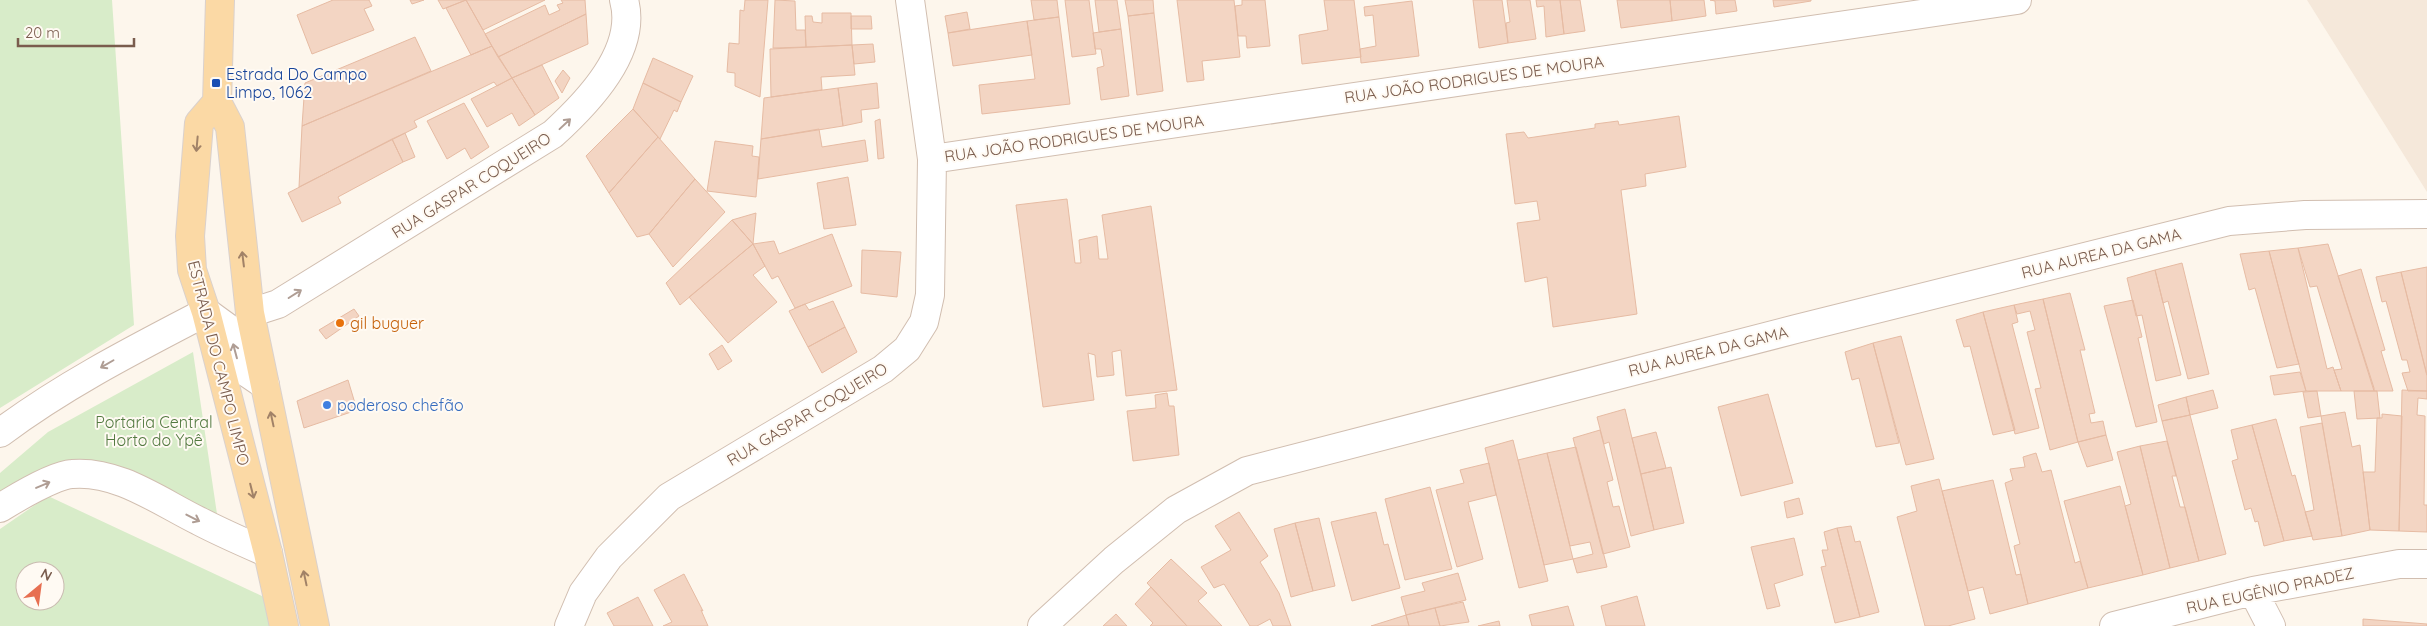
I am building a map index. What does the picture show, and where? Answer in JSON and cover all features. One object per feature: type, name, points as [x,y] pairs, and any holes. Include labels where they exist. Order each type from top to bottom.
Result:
[{"type":"main road","points":[[220,0],[217,102],[230,126],[250,313],[315,626]]},
{"type":"main road","name":"ESTRADA DO CAMPO LIMPO","points":[[217,102],[199,123],[190,236],[192,270],[206,312],[268,553],[284,626]]},
{"type":"street","name":"RUA GASPAR COQUEIRO","points":[[250,313],[278,304],[554,134],[585,105],[605,78],[622,44],[626,9],[624,0]]},
{"type":"street","name":"RUA GASPAR COQUEIRO","points":[[569,626],[584,594],[609,556],[669,498],[882,369],[906,349],[924,322],[930,295],[932,159],[910,0]]},
{"type":"street","name":"RUA JOÃO RODRIGUES DE MOURA","points":[[932,159],[2017,0]]},
{"type":"street","name":"RUA AUREA DA GAMA","points":[[1042,626],[1114,560],[1176,510],[1247,471],[1796,329],[2229,221],[2305,215],[2427,214]]},
{"type":"street","points":[[0,433],[59,392],[115,359],[206,312],[228,328],[240,368],[265,385]]},
{"type":"street","points":[[0,508],[35,489],[70,474],[94,474],[133,486],[198,521],[268,553]]},
{"type":"street","name":"RUA EUGÊNIO PRADEZ","points":[[2114,626],[2253,591],[2398,564],[2427,564]]},
{"type":"street","points":[[2253,591],[2271,626]]},
{"type":"shaded area","points":[[2307,0],[2427,0],[2427,192]]},
{"type":"green space","points":[[0,0],[112,0],[134,325],[0,408]]},
{"type":"green space","name":"Portaria Central Horto do Ypê","points":[[193,352],[217,514],[109,467],[0,502],[0,473],[48,432]]},
{"type":"green space","points":[[48,496],[264,597],[271,626],[0,626],[0,529]]},
{"type":"building","points":[[333,0],[369,0],[372,6],[364,9],[374,30],[312,54],[297,15]]},
{"type":"building","points":[[410,0],[424,0],[412,4]]},
{"type":"building","points":[[438,0],[466,0],[443,9]]},
{"type":"building","points":[[466,0],[545,0],[483,30]]},
{"type":"building","points":[[466,0],[492,46],[471,55],[446,8]]},
{"type":"building","points":[[561,0],[585,0],[586,14],[498,57],[485,34],[545,5],[549,15],[560,10],[557,5],[563,3]]},
{"type":"building","points":[[745,0],[768,0],[760,97],[735,86],[735,73],[727,72],[729,43],[739,44],[740,10],[744,11]]},
{"type":"building","points":[[775,0],[795,1],[796,30],[805,30],[806,47],[773,48]]},
{"type":"building","points":[[1031,0],[1057,0],[1059,17],[1034,20]]},
{"type":"building","points":[[1065,0],[1089,0],[1096,54],[1072,57]]},
{"type":"building","points":[[1095,0],[1117,0],[1121,29],[1099,32]]},
{"type":"building","points":[[1125,0],[1153,0],[1154,13],[1128,16]]},
{"type":"building","points":[[1177,0],[1234,0],[1240,57],[1202,61],[1204,80],[1187,82]]},
{"type":"building","points":[[1242,0],[1265,0],[1270,46],[1247,48],[1246,36],[1238,36],[1235,6],[1242,5]]},
{"type":"building","points":[[1324,0],[1354,0],[1361,57],[1302,64],[1299,35],[1328,30]]},
{"type":"building","points":[[1473,0],[1502,0],[1508,43],[1479,48]]},
{"type":"building","points":[[1507,0],[1530,0],[1536,39],[1508,43],[1506,23],[1510,22]]},
{"type":"building","points":[[1536,0],[1560,0],[1564,34],[1546,37],[1544,6],[1537,7]]},
{"type":"building","points":[[1560,0],[1580,0],[1585,31],[1564,34]]},
{"type":"building","points":[[1617,0],[1670,0],[1672,21],[1621,28]]},
{"type":"building","points":[[1670,0],[1704,0],[1706,16],[1672,21]]},
{"type":"building","points":[[1710,0],[1735,0],[1737,11],[1716,14],[1715,1]]},
{"type":"building","points":[[1773,0],[1811,0],[1811,1],[1774,7]]},
{"type":"building","points":[[1412,1],[1419,56],[1361,63],[1360,49],[1376,46],[1373,15],[1365,16],[1364,7]]},
{"type":"building","points":[[967,12],[970,29],[948,33],[945,16]]},
{"type":"building","points":[[822,13],[851,13],[852,45],[806,47],[805,16],[812,16],[813,22],[822,23]]},
{"type":"building","points":[[1154,13],[1163,91],[1137,95],[1128,16]]},
{"type":"building","points":[[586,14],[588,44],[512,78],[498,57]]},
{"type":"building","points":[[851,16],[871,16],[872,29],[851,29]]},
{"type":"building","points":[[1059,17],[1070,104],[982,114],[979,85],[1035,79],[1027,21]]},
{"type":"building","points":[[1027,21],[1032,55],[953,66],[948,33]]},
{"type":"building","points":[[1121,29],[1129,96],[1101,100],[1097,68],[1104,66],[1101,49],[1095,49],[1093,33]]},
{"type":"building","points":[[415,37],[431,71],[302,126],[305,83]]},
{"type":"building","points":[[873,44],[875,62],[854,64],[852,45]]},
{"type":"building","points":[[852,45],[855,75],[821,77],[822,90],[771,97],[770,49]]},
{"type":"building","points":[[492,46],[512,78],[497,86],[494,82],[414,121],[417,127],[299,187],[302,126]]},
{"type":"building","points":[[653,58],[693,76],[681,102],[643,83]]},
{"type":"building","points":[[542,65],[559,98],[535,115],[512,78]]},
{"type":"building","points":[[563,70],[570,78],[562,93],[555,81]]},
{"type":"building","points":[[512,78],[535,115],[519,126],[512,113],[487,127],[471,99]]},
{"type":"building","points":[[643,83],[681,102],[677,112],[674,110],[660,139],[633,109]]},
{"type":"building","points":[[877,83],[879,108],[861,110],[862,122],[843,126],[838,88]]},
{"type":"building","points":[[838,88],[843,126],[761,139],[764,98]]},
{"type":"building","points":[[464,103],[489,147],[471,159],[465,148],[447,159],[427,121]]},
{"type":"building","points":[[633,109],[658,137],[609,193],[586,156]]},
{"type":"building","points":[[1679,116],[1686,167],[1645,174],[1646,186],[1621,190],[1637,314],[1553,327],[1547,277],[1525,282],[1517,223],[1540,220],[1537,201],[1515,204],[1506,134],[1524,132],[1528,138],[1595,128],[1595,124],[1618,121],[1619,125]]},
{"type":"building","points":[[880,119],[884,158],[878,159],[875,121]]},
{"type":"building","points":[[819,129],[822,147],[865,140],[868,161],[758,179],[761,139]]},
{"type":"building","points":[[405,133],[415,157],[403,162],[392,139]]},
{"type":"building","points":[[658,137],[695,179],[649,234],[637,237],[609,193]]},
{"type":"building","points":[[392,139],[403,162],[338,197],[341,203],[302,222],[288,193]]},
{"type":"building","points":[[715,141],[753,146],[752,156],[759,157],[756,197],[707,191]]},
{"type":"building","points":[[848,177],[856,225],[824,229],[817,183]]},
{"type":"building","points":[[695,179],[725,212],[673,267],[649,234]]},
{"type":"building","points":[[1067,199],[1075,263],[1081,263],[1079,240],[1097,236],[1099,259],[1108,259],[1102,215],[1151,206],[1177,390],[1126,396],[1121,350],[1112,352],[1114,375],[1097,377],[1095,355],[1088,353],[1094,400],[1043,407],[1016,205]]},
{"type":"building","points":[[756,213],[753,244],[732,220]]},
{"type":"building","points":[[732,220],[753,244],[680,305],[666,283]]},
{"type":"building","points":[[832,234],[852,286],[795,308],[778,276],[772,279],[753,244],[774,241],[779,254]]},
{"type":"building","points":[[753,244],[765,266],[753,275],[777,302],[728,343],[689,297]]},
{"type":"building","points":[[2328,244],[2374,391],[2341,391],[2334,370],[2342,369],[2317,286],[2310,287],[2298,248]]},
{"type":"building","points":[[2298,248],[2327,369],[2333,367],[2341,391],[2306,391],[2269,251]]},
{"type":"building","points":[[862,250],[901,252],[897,297],[861,293]]},
{"type":"building","points":[[2269,251],[2299,364],[2277,368],[2255,288],[2249,290],[2240,254]]},
{"type":"building","points":[[2182,263],[2209,374],[2188,379],[2168,301],[2163,303],[2155,270]]},
{"type":"building","points":[[2427,267],[2427,375],[2401,272]]},
{"type":"building","points":[[2361,269],[2385,350],[2381,351],[2393,391],[2374,391],[2338,276]]},
{"type":"building","points":[[2155,270],[2181,375],[2156,381],[2142,315],[2136,316],[2127,278]]},
{"type":"building","points":[[2401,272],[2427,376],[2427,391],[2408,391],[2402,373],[2410,372],[2407,360],[2402,360],[2386,301],[2382,302],[2376,277]]},
{"type":"building","points":[[2070,293],[2085,350],[2080,350],[2095,413],[2089,414],[2091,423],[2103,421],[2106,435],[2078,442],[2043,299]]},
{"type":"building","points":[[2043,299],[2078,442],[2050,450],[2035,389],[2041,388],[2027,332],[2035,330],[2030,311],[2017,314],[2014,305]]},
{"type":"building","points":[[2133,300],[2142,337],[2138,338],[2157,422],[2136,427],[2104,306]]},
{"type":"building","points":[[833,301],[845,327],[808,347],[789,311],[805,304],[809,310]]},
{"type":"building","points":[[2014,305],[2018,322],[2012,324],[2039,428],[2015,434],[1983,312]]},
{"type":"building","name":"gil buguer","points":[[354,309],[359,316],[326,339],[319,330]]},
{"type":"building","points":[[1983,312],[2015,430],[1993,435],[1970,346],[1964,347],[1956,320]]},
{"type":"building","points":[[845,327],[857,352],[822,373],[808,347]]},
{"type":"building","points":[[1901,336],[1934,459],[1906,465],[1873,343]]},
{"type":"building","points":[[1873,343],[1899,443],[1876,447],[1859,378],[1852,380],[1845,352]]},
{"type":"building","points":[[722,345],[732,361],[718,370],[709,354]]},
{"type":"building","points":[[2300,372],[2306,391],[2274,395],[2270,376]]},
{"type":"building","name":"poderoso chefão","points":[[348,380],[357,410],[304,428],[297,401]]},
{"type":"building","points":[[2213,390],[2218,408],[2190,415],[2186,397]]},
{"type":"building","points":[[2402,390],[2427,391],[2427,399],[2418,398],[2417,415],[2425,416],[2424,505],[2427,505],[2427,532],[2399,531]]},
{"type":"building","points":[[2317,391],[2321,416],[2308,418],[2303,392]]},
{"type":"building","points":[[2354,391],[2377,391],[2380,418],[2357,419]]},
{"type":"building","points":[[1167,393],[1169,406],[1174,406],[1179,455],[1133,461],[1127,411],[1156,408],[1155,395]]},
{"type":"building","points":[[1768,394],[1793,483],[1741,496],[1718,407]]},
{"type":"building","points":[[2186,397],[2190,415],[2162,421],[2158,405]]},
{"type":"building","points":[[1625,409],[1654,530],[1631,536],[1609,442],[1604,444],[1597,417]]},
{"type":"building","points":[[2345,412],[2352,447],[2360,445],[2370,530],[2342,536],[2321,416]]},
{"type":"building","points":[[2382,414],[2402,416],[2399,531],[2370,530],[2363,472],[2375,472],[2377,418],[2382,418]]},
{"type":"building","points":[[2190,415],[2226,554],[2199,561],[2162,421]]},
{"type":"building","points":[[2276,419],[2292,476],[2295,475],[2312,536],[2284,541],[2252,425]]},
{"type":"building","points":[[2322,423],[2342,536],[2313,540],[2305,512],[2314,510],[2300,427]]},
{"type":"building","points":[[2252,425],[2284,541],[2264,546],[2258,521],[2255,522],[2251,508],[2245,510],[2232,461],[2238,459],[2231,430]]},
{"type":"building","points":[[1600,430],[1613,480],[1607,482],[1613,507],[1619,506],[1630,547],[1603,554],[1573,438]]},
{"type":"building","points":[[1656,432],[1666,468],[1641,474],[1632,438]]},
{"type":"building","points":[[2106,435],[2113,460],[2087,467],[2078,442]]},
{"type":"building","points":[[1513,440],[1548,581],[1519,588],[1485,448]]},
{"type":"building","points":[[2167,441],[2176,476],[2172,476],[2180,507],[2185,507],[2199,561],[2170,568],[2140,446]]},
{"type":"building","points":[[2140,446],[2170,568],[2143,575],[2125,506],[2131,504],[2117,452]]},
{"type":"building","points":[[1576,447],[1607,567],[1577,573],[1573,559],[1593,554],[1590,542],[1570,546],[1547,453]]},
{"type":"building","points":[[1547,453],[1573,559],[1544,565],[1518,460]]},
{"type":"building","points":[[2036,453],[2042,472],[2051,470],[2075,563],[2080,561],[2088,588],[2028,604],[2014,546],[2020,544],[2005,483],[2013,480],[2010,469],[2025,467],[2023,457]]},
{"type":"building","points":[[1489,463],[1496,495],[1468,502],[1483,559],[1457,567],[1436,490],[1464,483],[1460,470]]},
{"type":"building","points":[[1671,467],[1684,523],[1654,530],[1641,474]]},
{"type":"building","points":[[1939,479],[1975,619],[1948,626],[1925,626],[1897,517],[1917,511],[1911,486]]},
{"type":"building","points":[[1993,480],[2016,575],[2021,574],[2028,604],[1990,614],[1983,587],[1968,591],[1942,491]]},
{"type":"building","points":[[2120,486],[2143,575],[2088,588],[2064,501]]},
{"type":"building","points":[[1430,487],[1452,569],[1405,580],[1385,499]]},
{"type":"building","points":[[1799,498],[1803,514],[1787,518],[1784,502]]},
{"type":"building","points":[[1239,512],[1268,556],[1260,562],[1279,593],[1291,626],[1273,626],[1270,619],[1257,626],[1250,626],[1224,584],[1214,588],[1201,567],[1231,550],[1215,526]]},
{"type":"building","points":[[1376,512],[1384,545],[1388,544],[1400,588],[1352,601],[1331,522]]},
{"type":"building","points":[[1319,518],[1335,586],[1313,591],[1295,523]]},
{"type":"building","points":[[1295,523],[1313,591],[1291,597],[1274,529]]},
{"type":"building","points":[[1851,526],[1855,542],[1860,541],[1879,612],[1860,617],[1837,528]]},
{"type":"building","points":[[1837,528],[1860,617],[1835,623],[1821,567],[1826,566],[1822,550],[1828,550],[1824,532]]},
{"type":"building","points":[[1794,538],[1803,575],[1774,584],[1780,606],[1767,609],[1751,547]]},
{"type":"building","points":[[1171,559],[1207,593],[1198,601],[1222,626],[1187,626],[1147,583]]},
{"type":"building","points":[[1458,573],[1466,600],[1406,615],[1401,597],[1425,591],[1422,583]]},
{"type":"building","points":[[684,574],[703,611],[701,610],[708,626],[663,626],[672,622],[654,590]]},
{"type":"building","points":[[1151,587],[1187,626],[1150,626],[1153,623],[1135,604]]},
{"type":"building","points":[[1637,596],[1645,626],[1606,626],[1601,606]]},
{"type":"building","points":[[638,597],[653,626],[614,626],[607,613]]},
{"type":"building","points":[[1463,602],[1469,622],[1440,626],[1435,608]]},
{"type":"building","points":[[1568,606],[1574,626],[1532,626],[1529,615]]},
{"type":"building","points":[[1435,608],[1440,626],[1409,626],[1406,615]]},
{"type":"building","points":[[1116,614],[1127,626],[1103,626]]},
{"type":"building","points":[[1406,615],[1409,626],[1371,626]]},
{"type":"building","points":[[2363,619],[2427,624],[2427,626],[2363,626]]},
{"type":"building","points":[[1499,621],[1500,626],[1478,626]]},
{"type":"place","name":"Estrada Do Campo Limpo, 1062","points":[[216,83]]},
{"type":"place","name":"gil buguer","points":[[340,323]]},
{"type":"place","name":"poderoso chefão","points":[[327,405]]}]
